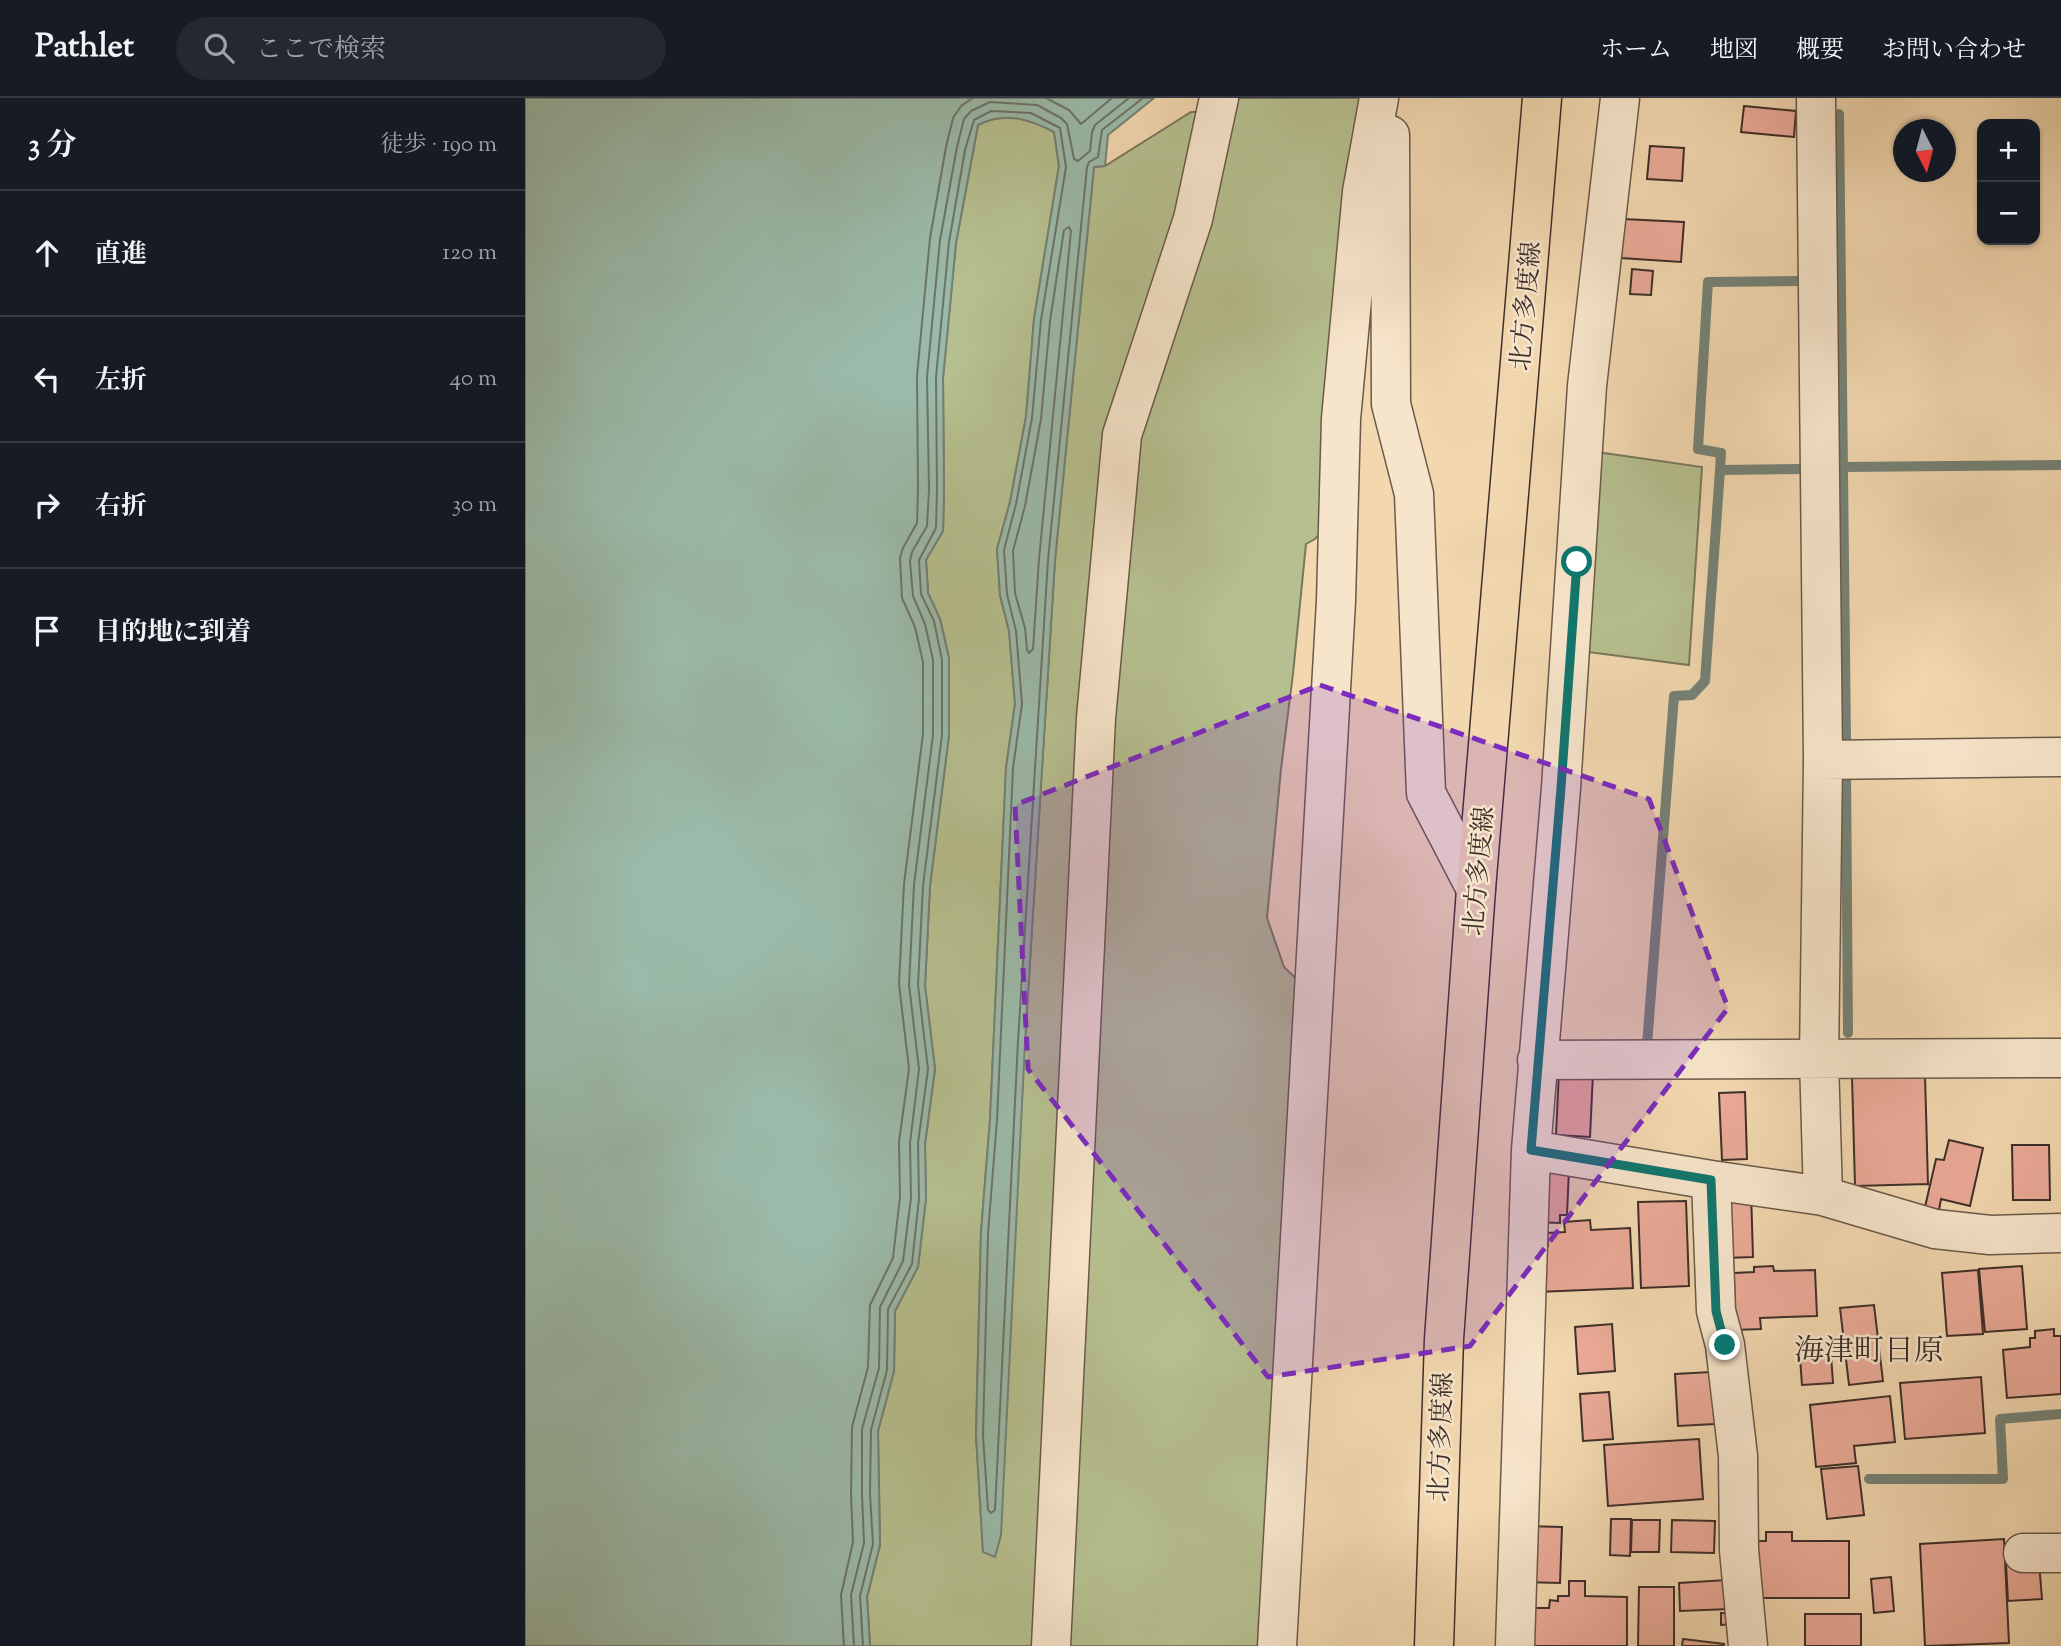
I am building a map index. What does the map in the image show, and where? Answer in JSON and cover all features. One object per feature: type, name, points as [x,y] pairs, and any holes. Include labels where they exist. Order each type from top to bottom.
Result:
[{"type":"main road","name":"北方多度線","points":[[1434,1646],[1444,1339],[1476,889],[1542,98]]},
{"type":"street","points":[[1051,1646],[1096,718],[1122,435],[1193,219],[1219,98]]},
{"type":"street","points":[[1277,1646],[1336,601],[1341,419],[1362,192],[1379,98]]},
{"type":"street","points":[[1390,98],[1391,404],[1414,494],[1426,793],[1476,889]]},
{"type":"street","points":[[1515,1646],[1531,1150],[1537,1060],[1562,775],[1587,386],[1620,98]]},
{"type":"street","points":[[1816,98],[1823,760],[1819,1060],[1823,1196]]},
{"type":"street","points":[[1823,760],[2061,757]]},
{"type":"street","points":[[1537,1060],[2061,1058]]},
{"type":"street","points":[[1531,1150],[1823,1196],[1935,1229],[1990,1235],[2061,1233]]},
{"type":"street","points":[[1711,1180],[1716,1311],[1725,1345],[1738,1457],[1739,1550],[1748,1646]]},
{"type":"street","points":[[2023,1553],[2061,1553]]},
{"type":"highlighted area","points":[[1320,685],[1649,799],[1728,1008],[1470,1346],[1268,1377],[1028,1069],[1015,805]]},
{"type":"green space","points":[[1231,98],[1366,98],[1326,527],[1306,544],[1267,918],[1284,967],[1306,988],[1269,1646],[1063,1646],[1108,722],[1133,440]]},
{"type":"green space","points":[[1191,112],[1205,112],[1184,223],[1123,387],[1042,1646],[870,1646],[867,1597],[880,1545],[878,1431],[894,1371],[895,1311],[918,1267],[926,1198],[925,1144],[935,1069],[925,986],[930,886],[949,735],[949,658],[940,619],[928,593],[926,560],[943,531],[943,378],[956,243],[978,125],[997,118],[1016,118],[1054,132],[1059,166],[1034,319],[1026,417],[1010,502],[997,549],[1000,595],[1009,631],[1015,704],[1006,768],[990,1120],[981,1232],[976,1435],[983,1551],[1025,1042],[1055,560],[1094,167],[1105,166]]},
{"type":"green space","points":[[1597,452],[1702,467],[1689,665],[1580,651]]},
{"type":"water","points":[[525,98],[1154,98],[1108,135],[1105,166],[1094,167],[1055,560],[1025,1042],[1001,1535],[995,1557],[983,1552],[976,1435],[981,1232],[990,1120],[1006,768],[1015,704],[1009,631],[1000,595],[997,549],[1010,502],[1026,417],[1034,319],[1059,166],[1054,132],[1017,118],[997,118],[978,125],[956,243],[943,378],[943,531],[926,560],[928,593],[940,619],[949,658],[949,735],[930,886],[925,986],[935,1069],[925,1144],[926,1198],[918,1267],[895,1311],[894,1371],[878,1431],[880,1545],[867,1597],[870,1646],[525,1646]]},
{"type":"building","points":[[1744,106],[1796,111],[1794,137],[1741,132]]},
{"type":"building","points":[[1650,146],[1684,148],[1682,181],[1647,179]]},
{"type":"building","points":[[1623,219],[1684,222],[1681,262],[1621,258]]},
{"type":"building","points":[[1632,269],[1653,271],[1651,295],[1630,294]]},
{"type":"building","points":[[1559,1071],[1593,1073],[1590,1137],[1556,1135]]},
{"type":"building","points":[[1925,1075],[1928,1184],[1855,1186],[1852,1077]]},
{"type":"building","points":[[1745,1092],[1747,1159],[1722,1160],[1719,1093]]},
{"type":"building","points":[[1949,1140],[1983,1148],[1970,1206],[1941,1199],[1939,1210],[1925,1207],[1936,1159],[1944,1160]]},
{"type":"building","points":[[2012,1145],[2049,1145],[2050,1200],[2013,1200]]},
{"type":"building","points":[[1536,1160],[1569,1169],[1567,1215],[1560,1215],[1560,1223],[1534,1222]]},
{"type":"building","points":[[1751,1191],[1753,1257],[1725,1258],[1722,1193]]},
{"type":"building","points":[[1686,1201],[1689,1286],[1641,1288],[1638,1202]]},
{"type":"building","points":[[1590,1220],[1591,1230],[1630,1228],[1633,1288],[1537,1292],[1534,1246],[1548,1246],[1547,1233],[1565,1232],[1564,1222]]},
{"type":"building","points":[[1773,1266],[1774,1271],[1815,1270],[1817,1316],[1760,1318],[1761,1329],[1735,1330],[1734,1273],[1754,1272],[1754,1267]]},
{"type":"building","points":[[2022,1266],[2027,1329],[1985,1332],[1979,1269]]},
{"type":"building","points":[[1978,1270],[1983,1334],[1947,1336],[1942,1273]]},
{"type":"building","points":[[1874,1305],[1883,1381],[1849,1385],[1840,1308]]},
{"type":"building","points":[[1612,1324],[1615,1371],[1578,1374],[1575,1327]]},
{"type":"building","points":[[2054,1329],[2054,1336],[2061,1336],[2061,1394],[2007,1398],[2003,1350],[2030,1347],[2030,1338],[2035,1338],[2035,1331]]},
{"type":"building","points":[[1831,1355],[1833,1383],[1802,1385],[1800,1357]]},
{"type":"building","points":[[1711,1372],[1715,1424],[1678,1426],[1675,1374]]},
{"type":"building","points":[[1981,1377],[1985,1433],[1905,1439],[1900,1383]]},
{"type":"building","points":[[1609,1392],[1613,1439],[1583,1441],[1580,1394]]},
{"type":"building","points":[[1890,1396],[1895,1442],[1854,1446],[1856,1463],[1816,1467],[1810,1405]]},
{"type":"building","points":[[1699,1439],[1703,1499],[1608,1506],[1604,1445]]},
{"type":"building","points":[[1858,1466],[1864,1515],[1827,1519],[1821,1469]]},
{"type":"building","points":[[1611,1519],[1631,1519],[1630,1556],[1610,1555]]},
{"type":"building","points":[[1632,1520],[1660,1520],[1659,1552],[1631,1552]]},
{"type":"building","points":[[1672,1520],[1715,1521],[1714,1553],[1671,1552]]},
{"type":"building","points":[[1525,1526],[1562,1527],[1560,1583],[1523,1582]]},
{"type":"building","points":[[1766,1532],[1792,1532],[1792,1541],[1849,1541],[1849,1598],[1751,1598],[1751,1541],[1766,1541]]},
{"type":"building","points":[[2004,1539],[2009,1643],[1925,1646],[1920,1544]]},
{"type":"building","points":[[2039,1562],[2042,1599],[2008,1601],[2006,1564]]},
{"type":"building","points":[[1891,1577],[1894,1611],[1874,1613],[1871,1579]]},
{"type":"building","points":[[1727,1580],[1729,1609],[1680,1611],[1679,1583]]},
{"type":"building","points":[[1569,1581],[1585,1581],[1585,1596],[1627,1597],[1627,1646],[1523,1646],[1523,1608],[1549,1608],[1550,1600],[1558,1601],[1558,1596],[1569,1596]]},
{"type":"building","points":[[1639,1587],[1674,1587],[1674,1646],[1638,1646]]},
{"type":"building","points":[[1721,1613],[1731,1613],[1732,1624],[1721,1625]]},
{"type":"building","points":[[1805,1614],[1861,1614],[1861,1646],[1805,1646]]},
{"type":"building","points":[[1683,1639],[1724,1644],[1724,1646],[1682,1646]]},
{"type":"waterway","points":[[1839,114],[1846,741]]},
{"type":"waterway","points":[[1720,470],[1721,453],[1698,449],[1708,282],[1800,281]]},
{"type":"waterway","points":[[1843,467],[2061,465]]},
{"type":"waterway","points":[[1647,1045],[1674,696],[1692,695],[1705,681],[1720,470],[1804,469]]},
{"type":"waterway","points":[[1848,1033],[1846,771],[1849,771]]},
{"type":"waterway","points":[[1869,1479],[2003,1479],[2000,1419],[2061,1414]]},
{"type":"district","name":"海津町日原","points":[[1869,1350]]},
{"type":"route","points":[[1577,562],[1531,1150],[1711,1180],[1716,1311],[1725,1345]]}]
